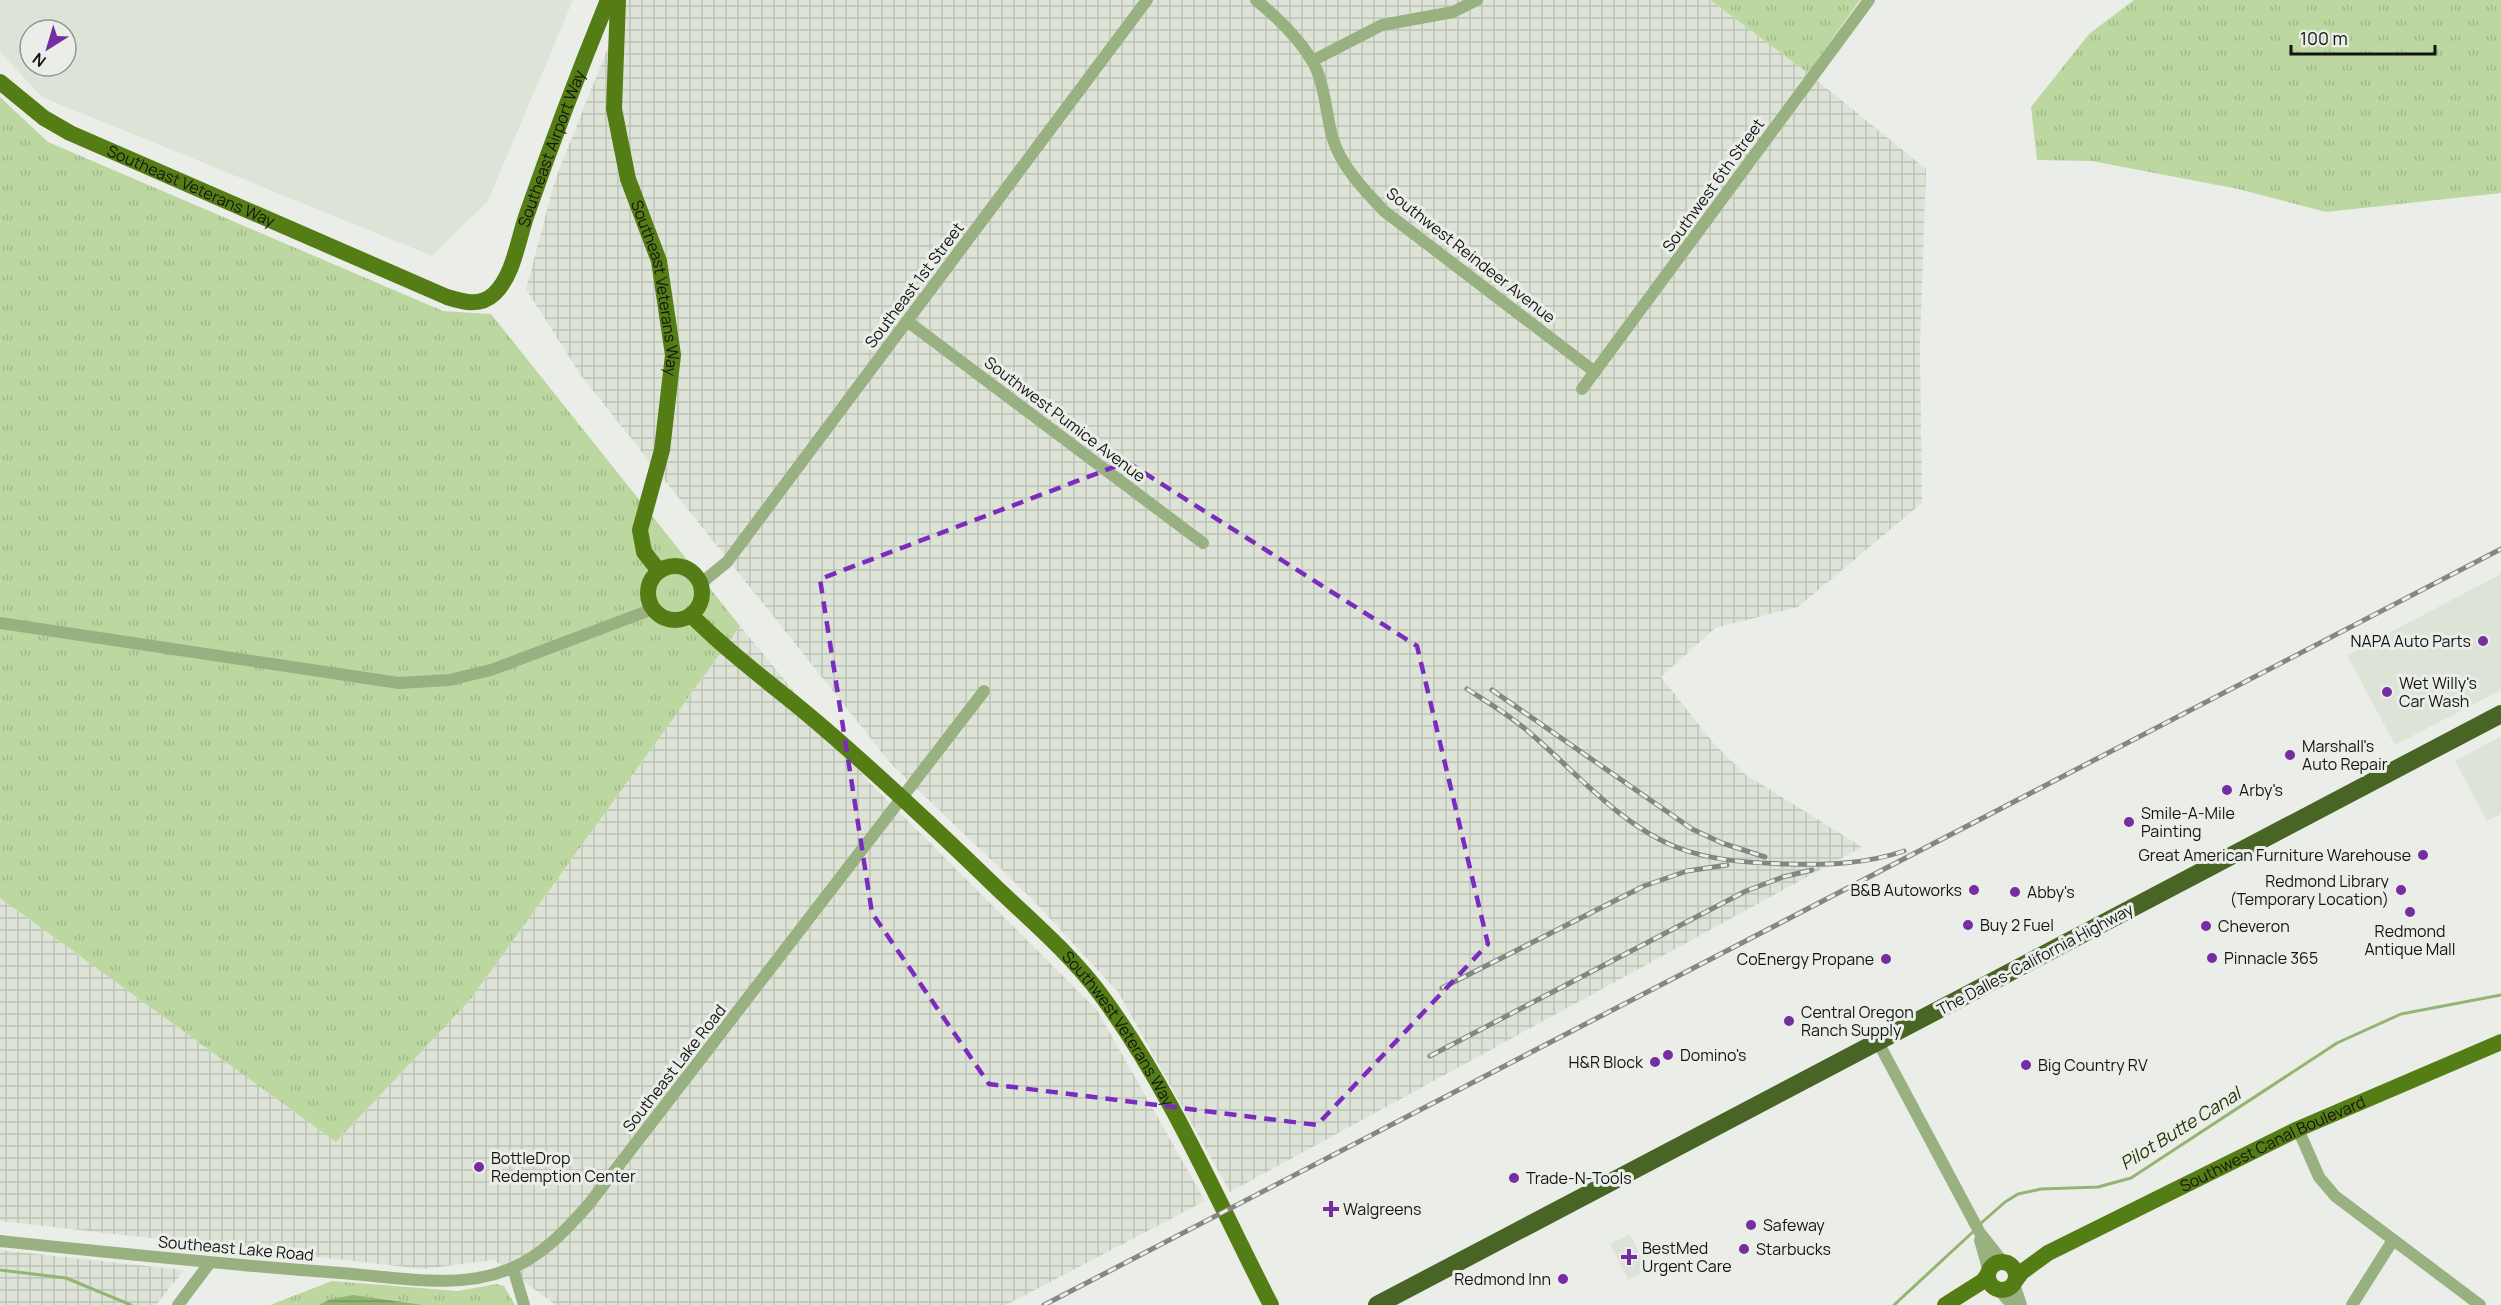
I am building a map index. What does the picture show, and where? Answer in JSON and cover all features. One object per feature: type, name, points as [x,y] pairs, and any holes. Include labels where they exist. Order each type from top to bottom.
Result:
[{"type":"highway","name":"The Dalles-California Highway","points":[[1377,1305],[2501,714]]},
{"type":"main road","name":"Southeast Airport Way","points":[[492,296],[502,285],[508,271],[542,172],[608,0]]},
{"type":"main road","name":"Southeast Veterans Way","points":[[618,0],[614,110],[627,179],[659,261],[673,356],[662,450],[640,530],[644,552],[658,571]]},
{"type":"main road","name":"Southeast Veterans Way","points":[[0,82],[44,118],[100,148],[447,297],[478,303],[492,296]]},
{"type":"main road","points":[[666,567],[683,567],[690,571],[700,585],[700,601],[691,615],[675,620],[659,615],[653,609],[647,593],[658,571],[666,567]]},
{"type":"main road","points":[[691,615],[728,651],[806,713],[903,798]]},
{"type":"main road","name":"Southwest Veterans Way","points":[[903,798],[1052,941],[1100,994],[1136,1046],[1271,1305]]},
{"type":"main road","name":"Southwest Canal Boulevard","points":[[1952,1301],[1962,1292],[1983,1281],[2022,1272],[2048,1253],[2298,1129],[2501,1042]]},
{"type":"street","name":"Southeast 1st Street","points":[[700,585],[727,562],[1147,0]]},
{"type":"street","name":"Southwest Reindeer Avenue","points":[[1256,0],[1289,29],[1312,61],[1324,96],[1332,138],[1345,164],[1361,187],[1384,211],[1595,372]]},
{"type":"street","points":[[1312,61],[1382,26],[1453,12],[1477,0]]},
{"type":"street","name":"Southwest 6th Street","points":[[1582,389],[1869,0]]},
{"type":"street","name":"Southwest Pumice Avenue","points":[[907,321],[1203,543]]},
{"type":"street","points":[[0,623],[399,683],[449,680],[491,670],[653,609]]},
{"type":"street","name":"Southeast Lake Road","points":[[0,1241],[209,1264],[454,1281],[486,1276],[513,1268],[540,1252],[564,1232],[589,1204],[984,691]]},
{"type":"street","points":[[1878,1042],[1980,1233],[2002,1277],[2012,1305]]},
{"type":"street","points":[[2298,1129],[2325,1186],[2480,1305]]},
{"type":"street","points":[[2352,1305],[2393,1240]]},
{"type":"street","points":[[178,1305],[209,1264]]},
{"type":"street","points":[[513,1268],[524,1305]]},
{"type":"street","points":[[2002,1277],[2021,1305]]},
{"type":"highlighted area","points":[[1127,462],[1417,646],[1488,944],[1317,1125],[989,1084],[872,913],[820,579]]},
{"type":"shaded area","points":[[0,0],[573,0],[488,201],[432,256],[42,97],[24,78],[78,78],[78,18],[18,18],[18,71],[0,52]]},
{"type":"shaded area","points":[[627,0],[1710,0],[1808,73],[1926,169],[1920,346],[1922,503],[1798,607],[1715,628],[1661,677],[1715,745],[1746,775],[1862,847],[1230,1192],[1118,992],[1032,899],[892,765],[582,377],[526,289],[555,180]]},
{"type":"shaded area","points":[[2501,574],[2501,690],[2395,745],[2347,655]]},
{"type":"shaded area","points":[[740,626],[869,782],[1097,1010],[1205,1201],[1006,1305],[556,1305],[494,1260],[424,1269],[0,1221],[0,898],[336,1142],[470,1000]]},
{"type":"shaded area","points":[[2501,736],[2501,814],[2487,821],[2455,761]]},
{"type":"shaded area","name":"BestMed Urgent Care","points":[[1630,1234],[1647,1270],[1628,1280],[1610,1244]]},
{"type":"shaded area","points":[[0,1250],[184,1270],[156,1305],[0,1305]]},
{"type":"shaded area","points":[[353,1295],[423,1305],[319,1305],[331,1299]]},
{"type":"green space","points":[[1710,0],[1860,0],[1808,73]]},
{"type":"green space","points":[[2134,0],[2501,0],[2501,193],[2326,212],[2238,189],[2092,161],[2037,160],[2031,107],[2089,34]]},
{"type":"green space","points":[[0,97],[48,142],[443,311],[491,314],[740,626],[470,1000],[336,1142],[0,898]]},
{"type":"green space","points":[[332,1281],[458,1291],[497,1284],[504,1286],[515,1305],[270,1305]]},
{"type":"waterway","name":"Pilot Butte Canal","points":[[1979,1225],[2005,1202],[2018,1194],[2041,1189],[2098,1187],[2131,1178],[2337,1043],[2401,1014],[2501,995]]},
{"type":"waterway","name":"Pilot Butte Canal","points":[[1894,1305],[1975,1230]]},
{"type":"waterway","points":[[0,1270],[66,1278],[131,1305]]},
{"type":"railway","points":[[1044,1305],[2501,549]]},
{"type":"railway","points":[[1467,689],[1523,727],[1599,796],[1636,825],[1655,837],[1689,852],[1760,863],[1832,864],[1861,861],[1904,851]]},
{"type":"railway","points":[[1492,690],[1692,829],[1722,843],[1765,857]]},
{"type":"railway","points":[[1442,988],[1644,886],[1687,871],[1727,865]]},
{"type":"railway","points":[[1430,1056],[1746,891],[1783,877],[1812,870]]},
{"type":"place","name":"NAPA Auto Parts","points":[[2483,641]]},
{"type":"place","name":"Wet Willy's Car Wash","points":[[2387,692]]},
{"type":"place","name":"Marshall's Auto Repair","points":[[2290,755]]},
{"type":"place","name":"Arby's","points":[[2227,790]]},
{"type":"place","name":"Smile-A-Mile Painting","points":[[2129,822]]},
{"type":"place","name":"Great American Furniture Warehouse","points":[[2423,855]]},
{"type":"place","name":"B&B Autoworks","points":[[1974,890]]},
{"type":"place","name":"Redmond Library (Temporary Location)","points":[[2401,890]]},
{"type":"place","name":"Abby's","points":[[2015,892]]},
{"type":"place","name":"Redmond Antique Mall","points":[[2410,912]]},
{"type":"place","name":"Buy 2 Fuel","points":[[1968,925]]},
{"type":"place","name":"Cheveron","points":[[2206,926]]},
{"type":"place","name":"Pinnacle 365","points":[[2212,958]]},
{"type":"place","name":"CoEnergy Propane","points":[[1886,959]]},
{"type":"place","name":"Central Oregon Ranch Supply","points":[[1789,1021]]},
{"type":"place","name":"Domino's","points":[[1668,1055]]},
{"type":"place","name":"H&R Block","points":[[1655,1062]]},
{"type":"place","name":"Big Country RV","points":[[2026,1065]]},
{"type":"place","name":"BottleDrop Redemption Center","points":[[479,1167]]},
{"type":"place","name":"Trade-N-Tools","points":[[1514,1178]]},
{"type":"place","name":"Walgreens","points":[[1331,1209]]},
{"type":"place","name":"Safeway","points":[[1751,1225]]},
{"type":"place","name":"Starbucks","points":[[1744,1249]]},
{"type":"place","name":"BestMed Urgent Care","points":[[1629,1257]]},
{"type":"place","name":"Redmond Inn","points":[[1563,1279]]}]
